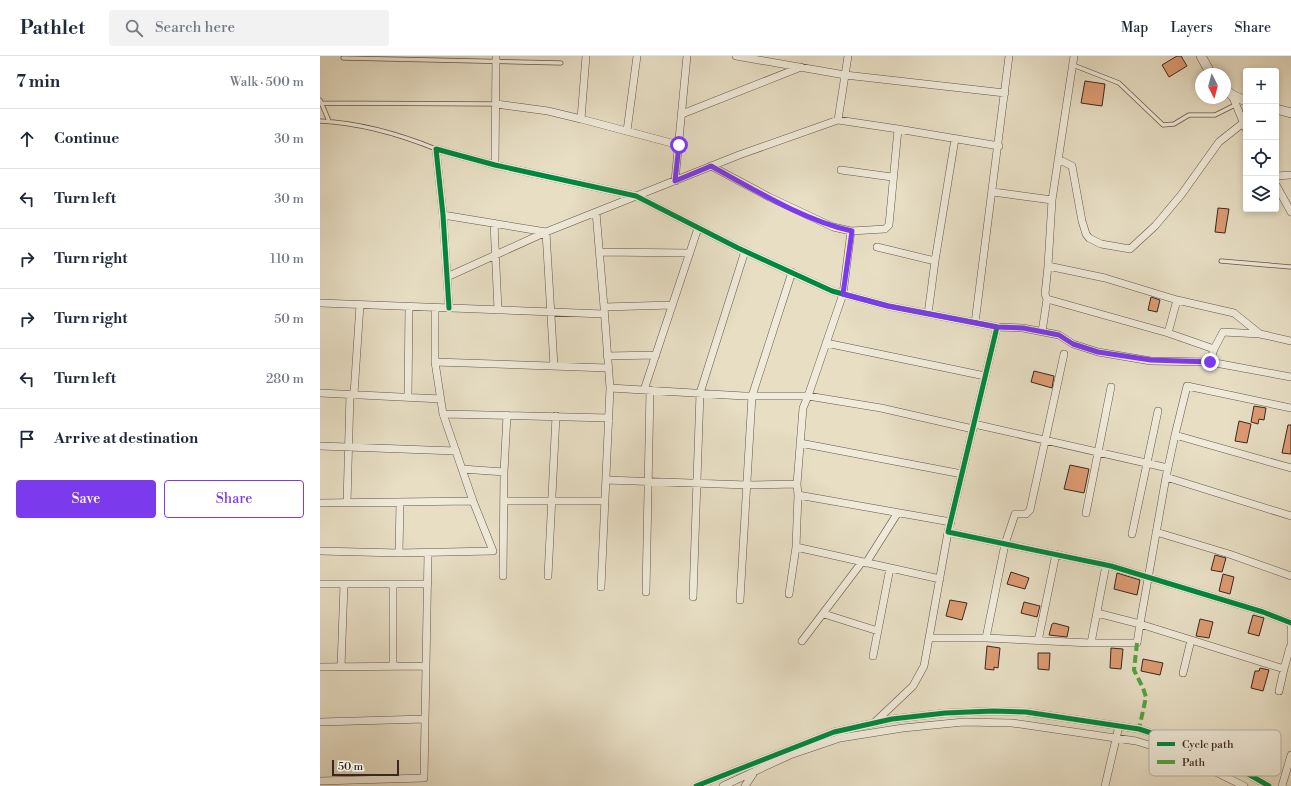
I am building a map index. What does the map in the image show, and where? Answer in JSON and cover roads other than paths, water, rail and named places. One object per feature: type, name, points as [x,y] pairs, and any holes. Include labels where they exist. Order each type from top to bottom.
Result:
[{"type":"street","points":[[581,119],[586,56]]},
{"type":"street","points":[[627,131],[637,56]]},
{"type":"street","points":[[675,181],[687,56]]},
{"type":"street","points":[[736,56],[845,75],[1005,93]]},
{"type":"street","points":[[838,120],[848,56]]},
{"type":"street","points":[[975,323],[999,146],[1009,56]]},
{"type":"street","points":[[1042,332],[1047,299],[1045,294],[1052,200],[1074,56]]},
{"type":"street","points":[[1201,56],[1208,68]]},
{"type":"street","points":[[495,165],[496,59]]},
{"type":"street","points":[[682,114],[802,67]]},
{"type":"street","points":[[1231,94],[1243,100]]},
{"type":"street","points":[[1231,98],[1243,124]]},
{"type":"street","points":[[496,104],[548,111],[679,145]]},
{"type":"street","points":[[1279,110],[1291,113]]},
{"type":"street","points":[[447,277],[546,232],[711,166],[838,120],[999,146]]},
{"type":"street","points":[[1058,159],[1072,166],[1082,221],[1086,234],[1089,238],[1101,244],[1130,249],[1155,226],[1181,195],[1219,142],[1243,127]]},
{"type":"street","points":[[711,166],[797,211],[833,227],[852,231],[885,229],[889,225],[892,177],[898,129]]},
{"type":"street","points":[[928,314],[955,139]]},
{"type":"street","points":[[449,308],[443,214],[436,149],[495,165],[636,196],[745,251],[832,291],[843,294],[928,314],[975,323],[997,327],[1023,328],[1059,335],[1073,344],[1098,352],[1151,360],[1210,362],[1291,377]]},
{"type":"street","points":[[841,170],[892,177]]},
{"type":"street","points":[[1279,176],[1291,174]]},
{"type":"street","points":[[1279,190],[1291,212]]},
{"type":"street","points":[[993,192],[1052,200]]},
{"type":"street","points":[[596,212],[610,388],[601,587]]},
{"type":"street","points":[[443,214],[546,232]]},
{"type":"street","points":[[494,223],[498,310]]},
{"type":"street","points":[[646,592],[649,481],[647,390],[656,355],[698,228]]},
{"type":"street","points":[[789,594],[796,547],[797,484],[803,408],[843,294],[852,231]]},
{"type":"street","points":[[546,232],[554,366]]},
{"type":"street","points":[[877,247],[935,261]]},
{"type":"street","points":[[693,597],[700,393],[745,251]]},
{"type":"street","points":[[599,252],[690,252]]},
{"type":"street","points":[[1048,266],[1105,278],[1177,300],[1234,313],[1260,334]]},
{"type":"street","points":[[740,600],[752,396],[792,272]]},
{"type":"street","points":[[1047,299],[1168,333],[1214,349]]},
{"type":"street","points":[[1168,333],[1177,300]]},
{"type":"street","points":[[320,303],[550,312],[672,305]]},
{"type":"street","points":[[347,503],[352,394],[360,304]]},
{"type":"street","points":[[408,397],[409,307]]},
{"type":"street","points":[[435,308],[435,362],[443,414],[473,501],[493,552]]},
{"type":"street","points":[[874,732],[874,723],[913,686],[924,666],[950,522],[997,327]]},
{"type":"street","points":[[1210,362],[1214,349],[1223,332],[1260,334],[1291,341]]},
{"type":"street","points":[[826,343],[985,376]]},
{"type":"street","points":[[986,638],[1006,544],[1015,514],[1026,514],[1030,510],[1064,354]]},
{"type":"street","points":[[608,356],[656,355]]},
{"type":"street","points":[[435,362],[608,368]]},
{"type":"street","points":[[929,638],[986,638],[1091,643],[1137,642],[1166,478],[1187,386],[1291,408]]},
{"type":"street","points":[[610,388],[752,396],[808,396],[881,408],[1046,440],[1168,468]]},
{"type":"street","points":[[1086,514],[1111,388]]},
{"type":"street","points":[[320,393],[441,399]]},
{"type":"street","points":[[1132,534],[1158,411]]},
{"type":"street","points":[[443,414],[609,418]]},
{"type":"street","points":[[503,576],[504,472],[507,415]]},
{"type":"street","points":[[548,576],[556,416]]},
{"type":"street","points":[[1176,435],[1291,468]]},
{"type":"street","points":[[800,443],[962,474]]},
{"type":"street","points":[[320,446],[456,451]]},
{"type":"street","points":[[462,468],[504,472]]},
{"type":"street","points":[[1166,478],[1291,516]]},
{"type":"street","points":[[606,480],[797,484]]},
{"type":"street","points":[[798,495],[896,514],[950,522]]},
{"type":"street","points":[[320,503],[473,501]]},
{"type":"street","points":[[504,501],[605,501]]},
{"type":"street","points":[[399,553],[400,503]]},
{"type":"street","points":[[802,641],[864,562],[896,514]]},
{"type":"street","points":[[948,532],[1106,565],[1263,612],[1291,623]]},
{"type":"street","points":[[1156,532],[1229,554],[1291,576]]},
{"type":"street","points":[[796,547],[940,579]]},
{"type":"street","points":[[320,551],[399,553],[503,552]]},
{"type":"street","points":[[320,781],[424,778],[428,553]]},
{"type":"street","points":[[1038,641],[1056,554]]},
{"type":"street","points":[[1091,643],[1106,565]]},
{"type":"street","points":[[873,656],[890,568]]},
{"type":"street","points":[[320,584],[428,584]]},
{"type":"street","points":[[342,666],[344,584]]},
{"type":"street","points":[[393,584],[393,666]]},
{"type":"street","points":[[1097,613],[1140,624],[1284,669]]},
{"type":"street","points":[[824,614],[878,631]]},
{"type":"street","points":[[1279,691],[1291,647],[1291,628]]},
{"type":"street","points":[[1183,673],[1191,640]]},
{"type":"street","points":[[320,667],[426,666]]},
{"type":"street","points":[[723,786],[753,768],[834,732],[874,723],[945,713],[993,711],[1026,712],[1139,729],[1149,732]]},
{"type":"street","points":[[320,722],[425,719]]},
{"type":"street","points":[[696,786],[840,738],[874,732],[964,722],[1012,722],[1116,737],[1149,745]]},
{"type":"street","points":[[1105,786],[1119,726]]},
{"type":"street","points":[[1282,786],[1291,755]]},
{"type":"street","points":[[745,786],[753,768]]},
{"type":"street","points":[[1224,776],[1244,786]]},
{"type":"street","points":[[1252,776],[1269,786]]},
{"type":"lane","points":[[343,58],[496,59],[561,63]]},
{"type":"lane","points":[[1073,65],[1119,83],[1163,125],[1174,124],[1190,115],[1215,115],[1235,105]]},
{"type":"lane","points":[[329,122],[321,101],[496,104]]},
{"type":"lane","points":[[320,121],[364,126],[404,136],[436,149]]},
{"type":"lane","points":[[1221,261],[1291,267]]}]
